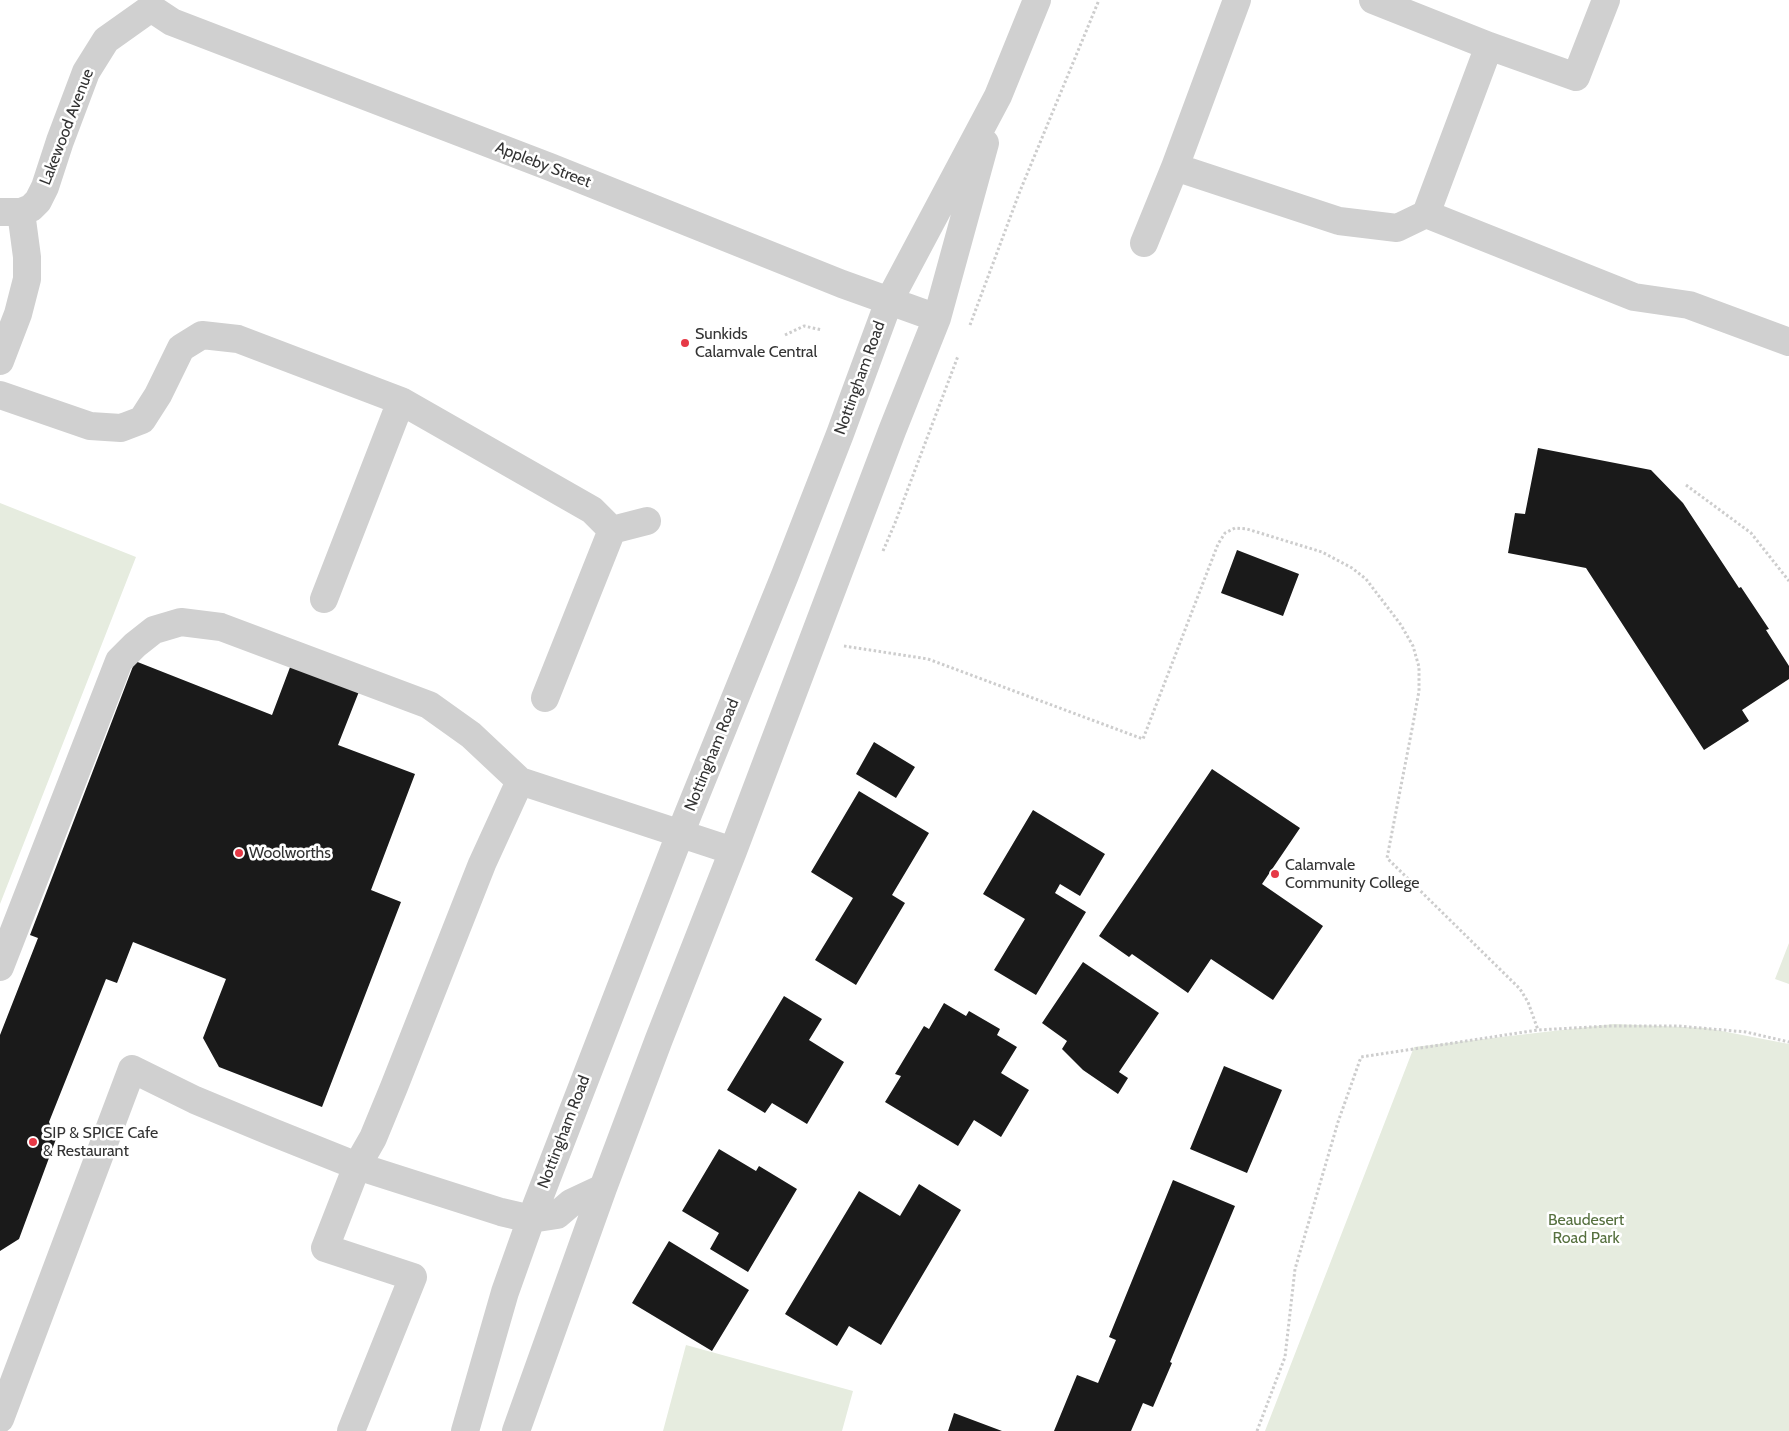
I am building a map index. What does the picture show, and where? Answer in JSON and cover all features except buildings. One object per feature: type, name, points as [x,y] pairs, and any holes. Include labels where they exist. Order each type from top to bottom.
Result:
[{"type":"street","name":"Nottingham Road","points":[[465,1431],[505,1292],[531,1219],[680,834],[840,434],[888,300],[998,96],[1037,0]]},
{"type":"street","points":[[1144,243],[1175,167],[1237,0]]},
{"type":"street","points":[[1373,0],[1489,46],[1576,77],[1606,0]]},
{"type":"street","name":"Lakewood Avenue","points":[[10,212],[30,208],[38,201],[45,187],[86,72],[106,40],[150,4]]},
{"type":"street","name":"Appleby Street","points":[[150,4],[172,22],[550,167],[842,284],[937,318]]},
{"type":"street","points":[[1175,167],[1340,221],[1397,228],[1426,214],[1489,46]]},
{"type":"street","name":"Nottingham Road","points":[[516,1431],[659,1038],[733,851],[937,318],[998,96]]},
{"type":"street","points":[[0,361],[18,314],[27,279],[27,257],[10,212]]},
{"type":"street","points":[[1426,214],[1634,297],[1689,305],[1789,342]]},
{"type":"street","points":[[0,395],[90,426],[121,428],[142,420],[158,395],[180,348],[202,335],[238,339],[401,401],[592,510],[612,530]]},
{"type":"street","points":[[324,599],[401,401]]},
{"type":"street","points":[[612,530],[647,521]]},
{"type":"street","points":[[545,698],[612,530]]},
{"type":"street","points":[[0,968],[119,661],[154,630],[181,622],[221,627],[429,705],[471,735],[520,781],[733,851]]},
{"type":"street","points":[[351,1431],[412,1277],[325,1248],[357,1166],[380,1121],[482,864],[520,781]]},
{"type":"street","points":[[0,1419],[132,1069],[195,1100],[357,1166],[501,1212],[531,1219],[557,1215],[571,1203],[603,1188]]},
{"type":"path","points":[[785,335],[804,326],[822,330]]},
{"type":"path","points":[[1686,485],[1751,533],[1789,581]]},
{"type":"path","points":[[842,646],[928,659],[1143,739],[1218,544],[1225,533],[1235,528],[1247,529],[1322,552],[1352,568],[1366,579],[1401,625],[1414,646],[1419,667],[1419,691],[1415,716],[1387,858],[1520,988],[1528,1002],[1538,1030]]},
{"type":"path","points":[[1257,1431],[1285,1357],[1295,1269],[1338,1122],[1361,1057],[1538,1030],[1609,1026],[1678,1026],[1746,1032],[1789,1042]]},
{"type":"green space","points":[[0,503],[136,557],[0,904]]},
{"type":"green space","points":[[1789,943],[1789,984],[1775,979]]},
{"type":"green space","name":"Beaudesert Road Park","points":[[1614,1024],[1706,1028],[1789,1044],[1789,1431],[1265,1431],[1414,1047]]},
{"type":"green space","points":[[686,1345],[853,1391],[842,1431],[663,1431]]},
{"type":"place","name":"Sunkids Calamvale Central","points":[[685,343]]},
{"type":"place","name":"Woolworths","points":[[239,853]]},
{"type":"place","name":"Calamvale Community College","points":[[1275,874]]},
{"type":"place","name":"SIP & SPICE Cafe & Restaurant","points":[[33,1142]]}]
